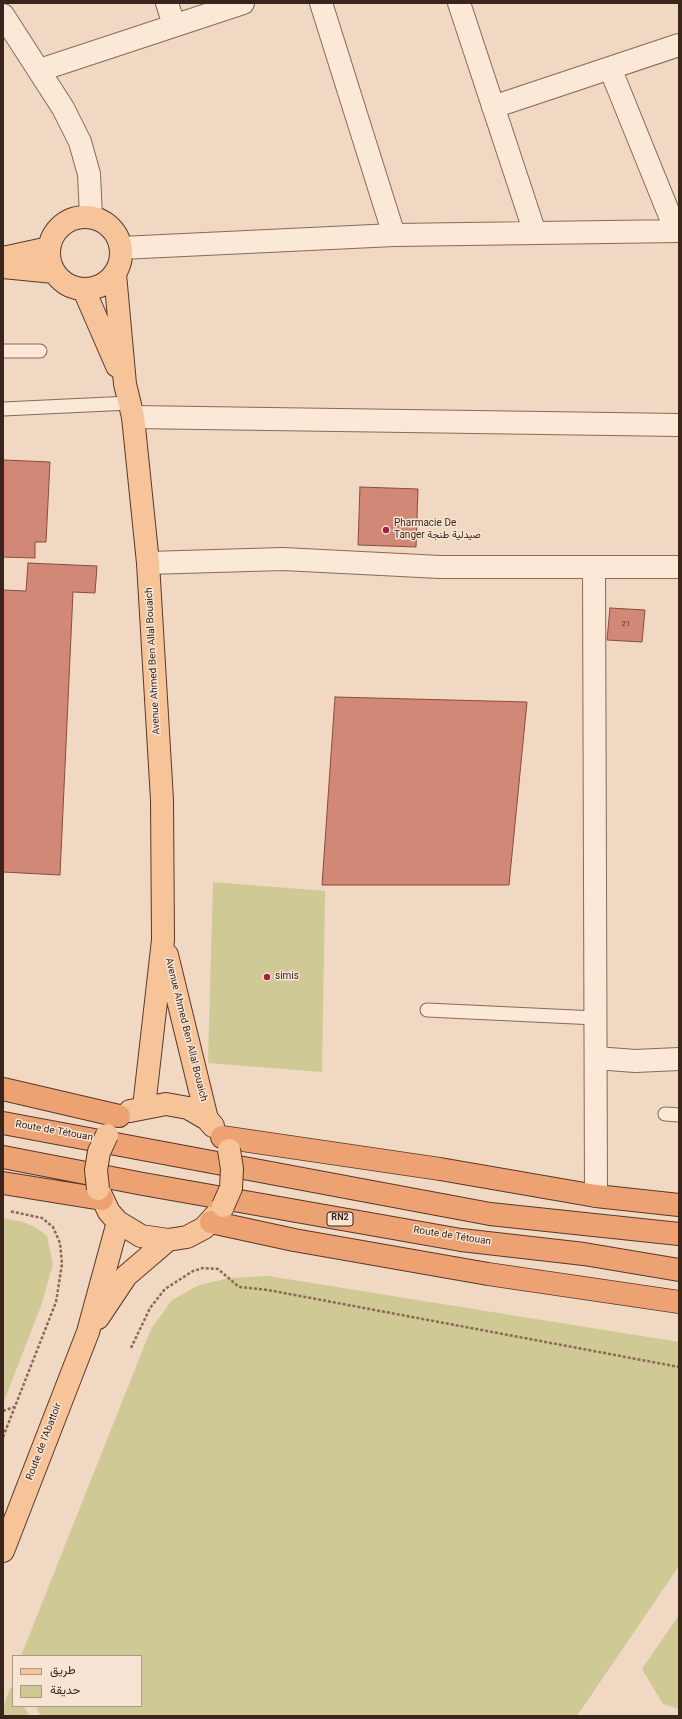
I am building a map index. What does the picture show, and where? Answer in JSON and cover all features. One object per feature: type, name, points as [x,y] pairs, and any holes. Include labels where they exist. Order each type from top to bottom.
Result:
[{"type":"highway","points":[[3,1089],[119,1116]]},
{"type":"highway","name":"Route de Tétouan","points":[[3,1123],[490,1214],[679,1234]]},
{"type":"highway","points":[[226,1143],[440,1169],[596,1196],[679,1205]]},
{"type":"highway","name":"Route de Tétouan","points":[[3,1157],[142,1184],[453,1238],[584,1254],[679,1270]]},
{"type":"highway","points":[[3,1183],[100,1194]]},
{"type":"highway","points":[[217,1214],[294,1240],[488,1274],[679,1302]]},
{"type":"main road","points":[[91,217],[102,221],[111,228],[118,237],[121,248],[120,260],[114,274],[101,285],[84,290],[74,288],[62,282],[54,272],[49,261],[49,248],[52,237],[59,227],[74,219],[91,217]]},
{"type":"main road","points":[[3,258],[49,248]]},
{"type":"main road","points":[[3,267],[54,272]]},
{"type":"main road","name":"Avenue Ahmed Ben Allal Bouaich","points":[[114,274],[148,563],[162,800],[163,940],[144,1107]]},
{"type":"main road","name":"Avenue Ahmed Ben Allal Bouaich","points":[[84,290],[129,401]]},
{"type":"main road","name":"Avenue Ahmed Ben Allal Bouaich","points":[[163,940],[207,1119]]},
{"type":"main road","points":[[119,1116],[131,1110],[166,1104],[188,1108],[207,1119],[226,1143],[232,1169],[231,1188],[217,1214]]},
{"type":"main road","name":"Route de Tétouan","points":[[119,1116],[107,1135],[99,1152],[96,1170],[100,1194],[109,1212],[118,1222],[141,1236],[168,1240],[187,1237],[204,1228],[217,1214]]},
{"type":"main road","name":"Route de l’Abattoir","points":[[3,1551],[88,1332],[118,1222]]},
{"type":"main road","name":"Route de l’Abattoir","points":[[88,1332],[126,1276],[168,1240]]},
{"type":"street","points":[[167,3],[174,25]]},
{"type":"street","points":[[40,70],[243,3]]},
{"type":"street","points":[[321,3],[394,236]]},
{"type":"street","points":[[459,3],[535,234]]},
{"type":"street","points":[[3,15],[64,108],[80,142],[89,174],[91,217]]},
{"type":"street","points":[[493,107],[679,45]]},
{"type":"street","points":[[121,248],[394,236],[678,231],[610,68]]},
{"type":"street","points":[[129,401],[679,425]]},
{"type":"street","points":[[148,563],[283,559],[440,567],[679,567]]},
{"type":"street","points":[[594,567],[596,1196]]},
{"type":"street","points":[[596,1058],[635,1061],[679,1059]]},
{"type":"lane","points":[[3,351],[40,351]]},
{"type":"lane","points":[[3,409],[129,401]]},
{"type":"lane","points":[[426,1010],[596,1018]]},
{"type":"lane","points":[[664,1114],[679,1115]]},
{"type":"path","points":[[3,1209],[42,1218],[53,1227],[60,1243],[62,1264],[56,1302],[3,1437]]},
{"type":"path","points":[[132,1348],[150,1308],[165,1289],[193,1271],[203,1268],[218,1269],[239,1287],[268,1290],[679,1367]]},
{"type":"path","points":[[3,1412],[15,1407]]},
{"type":"green space","name":"simis","points":[[213,882],[325,891],[322,1072],[208,1063]]},
{"type":"green space","points":[[3,1218],[23,1222],[37,1228],[47,1236],[53,1264],[42,1303],[3,1404]]},
{"type":"green space","points":[[268,1276],[679,1342],[679,1566],[577,1716],[41,1716],[36,1707],[142,1707],[142,1655],[21,1655],[151,1329],[172,1300],[199,1285],[230,1278]]},
{"type":"green space","points":[[679,1615],[679,1709],[663,1704],[642,1669]]},
{"type":"green space","points":[[11,1686],[12,1707],[25,1707],[30,1716],[3,1716],[3,1707]]},
{"type":"building","points":[[3,460],[50,462],[46,542],[35,542],[35,558],[3,557]]},
{"type":"building","points":[[360,487],[418,489],[416,547],[358,545]]},
{"type":"building","points":[[28,563],[97,566],[95,593],[73,592],[60,875],[3,872],[3,590],[26,591]]},
{"type":"building","points":[[610,608],[645,610],[642,642],[607,640]]},
{"type":"building","points":[[335,697],[527,702],[509,885],[322,885]]},
{"type":"place","name":"Pharmacie De Tanger صيدلية طنجة","points":[[386,530]]},
{"type":"place","name":"simis","points":[[267,977]]}]
